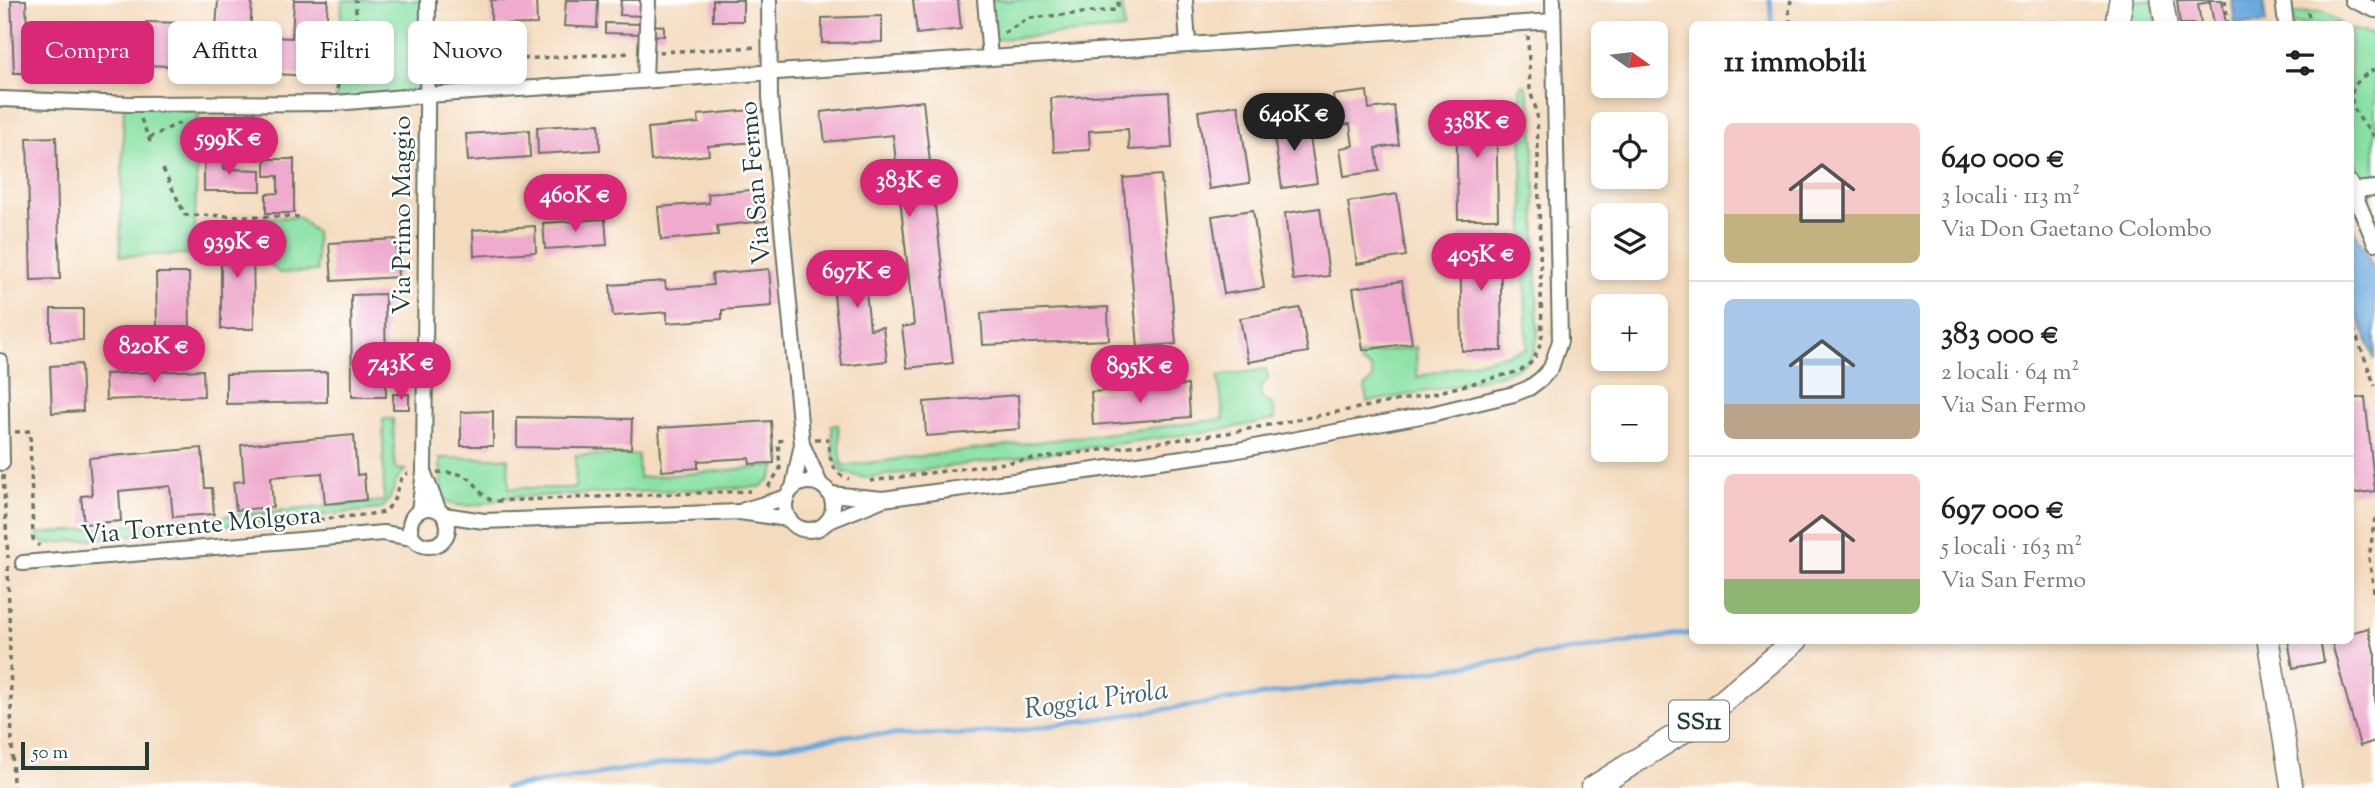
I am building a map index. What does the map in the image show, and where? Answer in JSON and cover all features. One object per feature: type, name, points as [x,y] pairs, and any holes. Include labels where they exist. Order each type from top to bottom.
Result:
[{"type":"main road","points":[[2118,21],[2121,0]]},
{"type":"main road","name":"SS11","points":[[1593,788],[1700,720],[1791,644]]},
{"type":"street","name":"Via Primo Maggio","points":[[419,510],[424,472],[428,0]]},
{"type":"street","points":[[645,80],[648,0]]},
{"type":"street","name":"Via San Fermo","points":[[769,0],[768,72],[802,442]]},
{"type":"street","points":[[985,0],[990,58]]},
{"type":"street","points":[[1185,0],[1188,45]]},
{"type":"street","points":[[827,522],[883,499],[1233,451],[1443,411],[1517,393],[1537,383],[1551,368],[1560,341],[1553,0]]},
{"type":"street","points":[[2162,0],[2166,21]]},
{"type":"street","points":[[2283,0],[2286,21]]},
{"type":"street","points":[[2353,0],[2375,10]]},
{"type":"street","points":[[0,99],[130,104],[336,103],[392,100],[427,94],[1553,21]]},
{"type":"street","points":[[2354,186],[2375,188]]},
{"type":"street","points":[[2354,191],[2375,243]]},
{"type":"street","points":[[0,361],[2,463]]},
{"type":"street","points":[[802,442],[833,511],[827,522]]},
{"type":"street","points":[[788,519],[785,503],[802,442]]},
{"type":"street","name":"Via Primo Maggio","points":[[424,472],[442,513]]},
{"type":"street","name":"Via Torrente Molgora","points":[[740,512],[808,482],[825,489],[883,499]]},
{"type":"street","name":"Via Torrente Molgora","points":[[419,510],[431,508],[484,522],[740,512],[788,519],[799,529],[807,531],[815,530],[827,522]]},
{"type":"street","points":[[412,530],[419,510]]},
{"type":"street","points":[[442,513],[447,522],[447,534]]},
{"type":"street","name":"Via Torrente Molgora","points":[[23,563],[412,530],[418,542],[430,546],[447,534],[484,522]]},
{"type":"street","points":[[2268,644],[2292,788]]},
{"type":"path","points":[[336,103],[337,85],[347,41],[356,24],[356,0]]},
{"type":"path","points":[[1790,21],[1791,0]]},
{"type":"path","points":[[2225,0],[2228,21]]},
{"type":"path","points":[[2308,12],[2310,21]]},
{"type":"path","points":[[865,482],[1227,433],[1427,395],[1509,376],[1523,369],[1537,353],[1542,335],[1537,112],[1530,91],[1528,22]]},
{"type":"path","points":[[2354,86],[2361,76],[2375,69]]},
{"type":"path","points":[[130,104],[140,116],[151,144]]},
{"type":"path","points":[[2354,110],[2375,137]]},
{"type":"path","points":[[163,169],[185,215],[299,218]]},
{"type":"path","points":[[2354,330],[2375,386]]},
{"type":"path","points":[[2,433],[30,431],[33,539],[37,545],[45,548]]},
{"type":"path","points":[[261,526],[380,513],[394,502],[404,475],[424,472],[464,475],[483,496],[495,501],[761,490],[771,485],[780,469],[778,441],[828,439],[834,469],[843,477],[855,481]]},
{"type":"path","points":[[2,463],[8,564],[13,788]]},
{"type":"path","points":[[2375,518],[2369,558],[2375,598]]},
{"type":"green space","points":[[342,0],[428,0],[428,21],[408,21],[408,84],[426,84],[426,93],[336,102],[337,84],[394,84],[394,21],[341,21]]},
{"type":"green space","points":[[985,0],[1122,0],[1124,29],[988,40]]},
{"type":"green space","points":[[2130,0],[2152,0],[2156,21],[2127,21]]},
{"type":"green space","points":[[2322,11],[2337,21],[2294,21],[2290,14]]},
{"type":"green space","points":[[2354,30],[2375,35],[2375,181],[2364,182],[2354,161]]},
{"type":"green space","points":[[1525,85],[1533,112],[1538,331],[1532,355],[1527,362],[1499,375],[1451,387],[1367,402],[1365,387],[1373,379],[1371,368],[1360,363],[1359,355],[1416,347],[1417,377],[1527,349],[1520,86]]},
{"type":"green space","points":[[199,102],[194,254],[120,256],[124,104]]},
{"type":"green space","points":[[299,217],[316,233],[317,271],[279,273],[258,253],[257,218]]},
{"type":"green space","points":[[1266,369],[1268,379],[1260,388],[1262,400],[1273,404],[1275,419],[1226,429],[865,478],[842,472],[834,458],[832,425],[838,425],[842,466],[1224,419],[1218,376]]},
{"type":"green space","points":[[383,419],[393,419],[395,469],[406,470],[381,509],[45,544],[37,538],[37,534],[384,501]]},
{"type":"green space","points":[[576,455],[638,455],[639,478],[776,466],[770,480],[760,487],[508,497],[464,506],[455,505],[442,497],[440,458],[508,458],[509,488],[575,488]]},
{"type":"water","points":[[2232,0],[2263,0],[2266,21],[2235,21]]},
{"type":"water","points":[[2354,230],[2375,271],[2375,360],[2354,308]]},
{"type":"building","points":[[11,0],[26,0],[27,21],[21,21],[21,73],[14,73]]},
{"type":"building","points":[[218,0],[252,0],[251,21],[216,21]]},
{"type":"building","points":[[294,0],[328,0],[327,21],[296,21],[296,75],[282,74],[282,38],[292,38]]},
{"type":"building","points":[[491,0],[536,0],[537,24],[527,24],[527,21],[491,21]]},
{"type":"building","points":[[566,0],[598,0],[597,28],[564,26]]},
{"type":"building","points":[[621,0],[645,0],[644,16],[620,15]]},
{"type":"building","points":[[713,0],[743,0],[743,21],[713,21]]},
{"type":"building","points":[[913,0],[958,0],[961,29],[917,34]]},
{"type":"building","points":[[2177,0],[2222,0],[2226,21],[2213,21],[2210,2],[2198,4],[2201,21],[2180,21]]},
{"type":"building","points":[[882,16],[882,42],[822,43],[822,18]]},
{"type":"building","points":[[154,22],[168,23],[168,66],[154,65]]},
{"type":"building","points":[[605,23],[642,24],[642,34],[605,33]]},
{"type":"building","points":[[650,25],[664,26],[664,36],[650,35]]},
{"type":"building","points":[[1367,91],[1369,109],[1394,106],[1399,145],[1376,148],[1379,171],[1344,176],[1340,148],[1353,146],[1350,124],[1337,125],[1333,95]]},
{"type":"building","points":[[1169,92],[1172,148],[1129,150],[1128,129],[1089,131],[1090,150],[1054,152],[1051,98]]},
{"type":"building","points":[[923,101],[953,363],[907,368],[902,327],[914,325],[893,135],[825,142],[821,112]]},
{"type":"building","points":[[1456,102],[1496,102],[1498,219],[1458,219]]},
{"type":"building","points":[[1238,105],[1250,183],[1209,189],[1198,111]]},
{"type":"building","points":[[752,110],[755,142],[708,146],[709,155],[651,161],[648,128],[699,123],[698,115]]},
{"type":"building","points":[[1307,118],[1317,183],[1282,188],[1272,123]]},
{"type":"building","points":[[599,124],[600,150],[538,154],[537,127]]},
{"type":"building","points":[[201,126],[218,126],[217,146],[200,145]]},
{"type":"building","points":[[529,130],[530,157],[468,161],[466,134]]},
{"type":"building","points":[[56,137],[60,279],[31,280],[27,138]]},
{"type":"building","points":[[204,154],[224,154],[224,169],[261,170],[261,191],[204,191]]},
{"type":"building","points":[[265,159],[294,159],[294,213],[266,213],[266,194],[278,193],[278,176],[265,176]]},
{"type":"building","points":[[1161,175],[1176,344],[1138,347],[1123,178]]},
{"type":"building","points":[[762,189],[765,221],[717,226],[718,235],[661,240],[658,207],[709,203],[708,194]]},
{"type":"building","points":[[1397,194],[1406,256],[1357,264],[1348,202]]},
{"type":"building","points":[[1320,208],[1329,276],[1293,280],[1285,213]]},
{"type":"building","points":[[1253,210],[1264,288],[1224,294],[1212,216]]},
{"type":"building","points":[[605,219],[607,245],[545,249],[543,223]]},
{"type":"building","points":[[535,226],[536,252],[474,256],[473,230]]},
{"type":"building","points":[[221,230],[253,230],[254,329],[221,329]]},
{"type":"building","points":[[1460,234],[1500,234],[1502,351],[1462,351]]},
{"type":"building","points":[[396,239],[398,277],[332,281],[329,243]]},
{"type":"building","points":[[875,253],[879,289],[866,291],[870,329],[883,327],[887,361],[842,366],[830,259]]},
{"type":"building","points":[[769,269],[772,306],[722,310],[722,319],[667,323],[667,312],[613,316],[610,285],[665,281],[666,289],[713,285],[712,274]]},
{"type":"building","points":[[156,273],[189,273],[190,329],[157,329]]},
{"type":"building","points":[[1402,281],[1412,343],[1363,350],[1353,288]]},
{"type":"building","points":[[385,294],[386,397],[352,397],[351,295]]},
{"type":"building","points":[[1108,307],[1109,340],[983,345],[981,313]]},
{"type":"building","points":[[1300,308],[1308,352],[1248,362],[1240,318]]},
{"type":"building","points":[[51,309],[83,309],[83,340],[51,341]]},
{"type":"building","points":[[81,364],[83,411],[52,413],[50,366]]},
{"type":"building","points":[[203,370],[204,396],[106,400],[105,374]]},
{"type":"building","points":[[327,372],[327,402],[226,404],[226,374]]},
{"type":"building","points":[[1188,385],[1190,417],[1093,425],[1091,392]]},
{"type":"building","points":[[393,394],[409,394],[409,409],[393,409]]},
{"type":"building","points":[[1018,395],[1020,429],[926,436],[924,402]]},
{"type":"building","points":[[2365,397],[2375,491],[2354,494],[2354,398]]},
{"type":"building","points":[[493,411],[493,446],[461,446],[461,412]]},
{"type":"building","points":[[517,417],[632,419],[631,449],[517,447]]},
{"type":"building","points":[[771,421],[774,463],[750,464],[749,458],[698,461],[698,468],[662,471],[659,428]]},
{"type":"building","points":[[354,435],[357,475],[364,474],[366,500],[325,504],[322,473],[271,477],[273,507],[236,510],[233,482],[244,481],[241,445]]},
{"type":"building","points":[[202,448],[205,488],[212,488],[214,514],[173,517],[170,486],[119,491],[121,521],[84,524],[81,496],[92,495],[89,458]]},
{"type":"building","points":[[2368,628],[2375,655],[2375,741],[2360,746],[2332,644],[2354,644],[2354,632]]},
{"type":"building","points":[[2289,644],[2321,644],[2324,662],[2293,668]]},
{"type":"waterway","points":[[1770,0],[1772,21]]},
{"type":"waterway","name":"Roggia Pirola","points":[[505,788],[852,735],[1014,731],[1689,633]]}]
